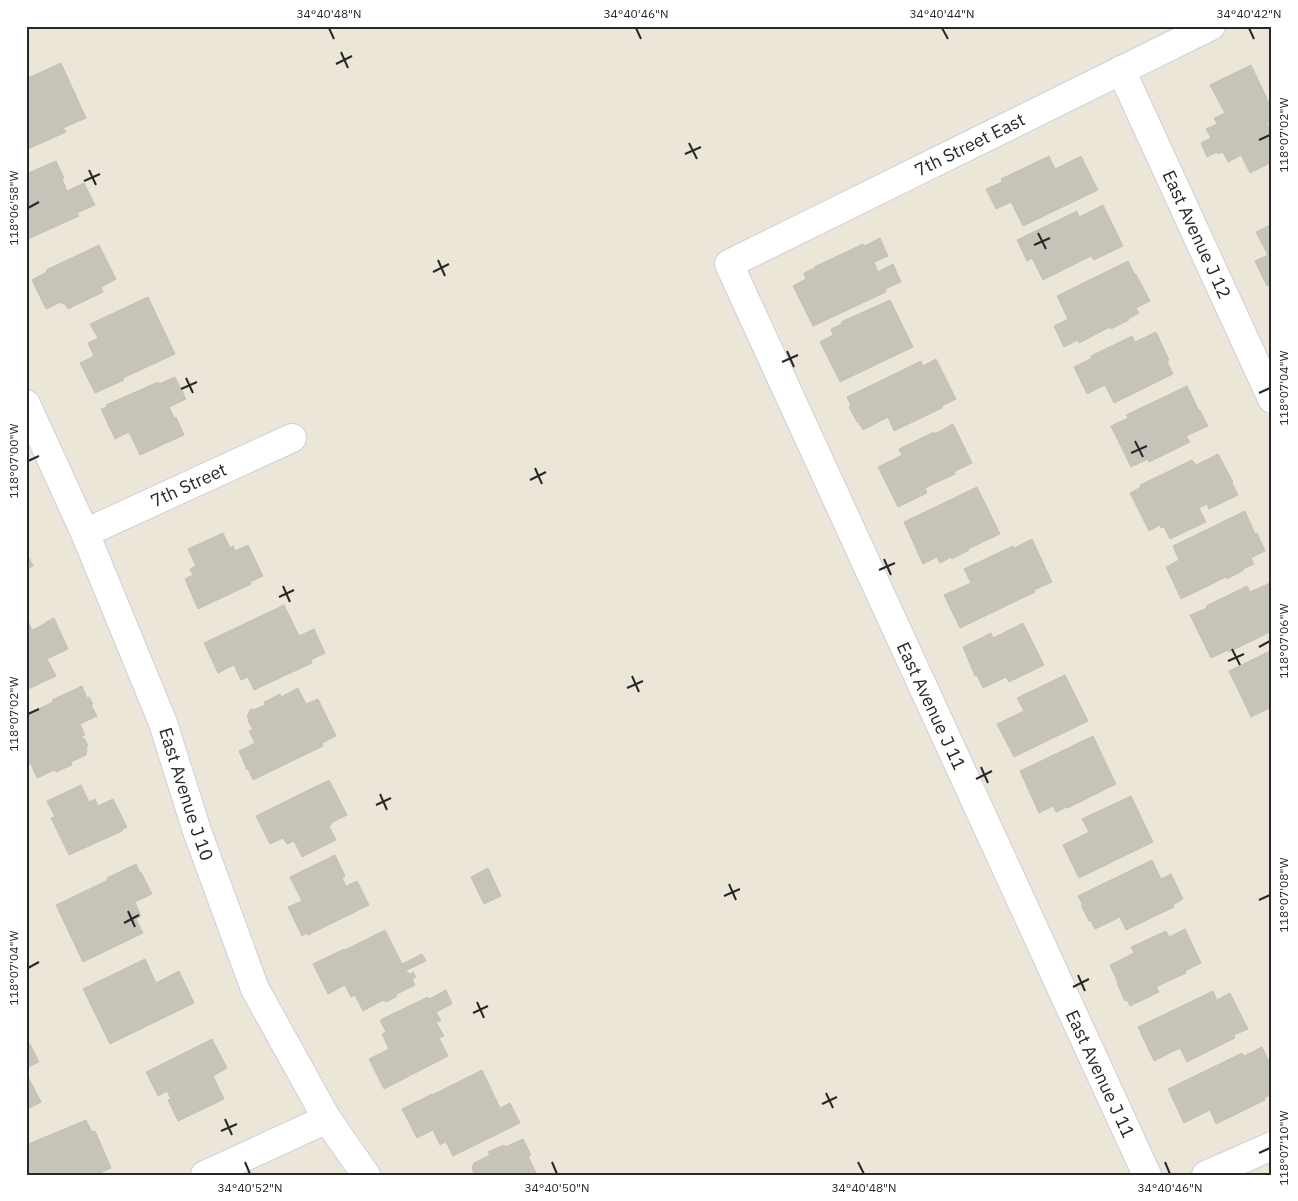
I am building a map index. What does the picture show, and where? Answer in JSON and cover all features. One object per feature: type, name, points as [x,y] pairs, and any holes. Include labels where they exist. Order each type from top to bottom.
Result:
[{"type":"street","name":"7th Street East","points":[[728,264],[1211,26]]},
{"type":"street","name":"East Avenue J 12","points":[[1121,70],[1269,388]]},
{"type":"street","name":"East Avenue J 11","points":[[728,264],[1147,1175]]},
{"type":"street","name":"East Avenue J 10","points":[[26,404],[85,533],[163,723],[196,831],[255,989],[326,1119],[366,1175]]},
{"type":"street","name":"7th Street","points":[[85,533],[292,438]]},
{"type":"street","points":[[205,1175],[326,1119]]},
{"type":"street","points":[[1206,1175],[1272,1146]]},
{"type":"building","points":[[61,63],[86,118],[63,128],[66,132],[26,150],[26,79]]},
{"type":"building","points":[[1251,65],[1272,109],[1272,121],[1267,123],[1272,133],[1272,162],[1250,173],[1241,155],[1228,162],[1223,152],[1218,154],[1217,152],[1207,157],[1201,143],[1211,138],[1206,129],[1217,124],[1214,118],[1225,113],[1210,85]]},
{"type":"building","points":[[1049,156],[1055,169],[1081,156],[1098,190],[1023,226],[1011,202],[996,209],[986,189],[1002,182],[1001,179]]},
{"type":"building","points":[[56,161],[64,178],[62,179],[67,191],[84,183],[95,205],[77,213],[79,216],[28,239],[26,238],[26,174]]},
{"type":"building","points":[[1103,205],[1123,246],[1094,260],[1091,256],[1043,280],[1032,258],[1027,261],[1017,240],[1077,211],[1079,217]]},
{"type":"building","points":[[1272,224],[1272,284],[1267,286],[1255,261],[1268,255],[1256,232]]},
{"type":"building","points":[[880,238],[888,256],[874,262],[878,272],[893,264],[901,282],[885,289],[886,292],[813,326],[793,286],[806,279],[804,273],[814,267]]},
{"type":"building","points":[[99,245],[116,279],[101,287],[103,292],[68,309],[61,302],[46,309],[32,280],[47,272],[46,270]]},
{"type":"building","points":[[1128,261],[1150,301],[1136,308],[1139,313],[1129,320],[1111,329],[1110,327],[1079,343],[1078,340],[1064,347],[1054,326],[1068,319],[1057,296]]},
{"type":"building","points":[[148,297],[175,354],[95,393],[80,363],[94,356],[88,343],[98,338],[90,324]]},
{"type":"building","points":[[890,300],[913,347],[840,382],[820,342],[833,335],[831,329],[842,324],[841,322]]},
{"type":"building","points":[[1156,332],[1169,360],[1167,361],[1173,374],[1114,403],[1105,385],[1087,394],[1074,367],[1092,358],[1091,356],[1132,336],[1135,342]]},
{"type":"building","points":[[936,359],[956,399],[942,406],[942,408],[894,431],[888,417],[863,430],[849,407],[851,406],[847,397],[921,361],[923,366]]},
{"type":"building","points":[[175,377],[186,399],[169,407],[184,435],[140,455],[129,432],[115,439],[101,409],[158,382],[159,384]]},
{"type":"building","points":[[1187,386],[1208,426],[1186,436],[1190,442],[1149,462],[1148,459],[1131,467],[1111,426],[1128,418],[1126,415]]},
{"type":"building","points":[[953,424],[972,463],[954,472],[955,474],[925,488],[927,493],[898,507],[878,467],[902,455],[899,449],[934,432],[935,434]]},
{"type":"building","points":[[1218,454],[1238,495],[1209,509],[1207,504],[1199,508],[1206,522],[1170,539],[1164,527],[1161,528],[1160,525],[1149,531],[1130,493],[1141,487],[1140,485],[1192,460],[1196,465]]},
{"type":"building","points":[[977,487],[1000,534],[952,559],[951,557],[940,563],[937,557],[923,564],[904,522]]},
{"type":"building","points":[[1245,511],[1265,551],[1251,558],[1254,564],[1244,570],[1181,599],[1166,567],[1179,560],[1173,546]]},
{"type":"building","points":[[223,533],[230,548],[233,546],[235,551],[248,545],[263,576],[250,582],[251,584],[198,609],[185,579],[193,575],[190,569],[196,566],[188,549]]},
{"type":"building","points":[[1032,539],[1052,582],[960,628],[944,595],[971,583],[964,569]]},
{"type":"building","points":[[26,552],[33,566],[27,569],[28,571],[26,572]]},
{"type":"building","points":[[1270,583],[1272,586],[1272,631],[1229,652],[1228,650],[1211,658],[1190,615],[1247,586],[1250,592]]},
{"type":"building","points":[[284,605],[299,636],[314,629],[325,653],[311,660],[312,663],[254,690],[248,677],[241,680],[234,665],[218,673],[204,643]]},
{"type":"building","points":[[26,616],[32,630],[54,618],[68,649],[47,659],[56,676],[26,690]]},
{"type":"building","points":[[1023,623],[1044,665],[1009,682],[1006,677],[983,688],[977,675],[975,676],[963,647],[991,633],[993,638]]},
{"type":"building","points":[[1272,650],[1272,707],[1251,717],[1229,671]]},
{"type":"building","points":[[1065,675],[1088,721],[1014,757],[997,724],[1024,711],[1017,698]]},
{"type":"building","points":[[82,686],[87,698],[89,697],[93,704],[91,705],[97,716],[80,724],[85,735],[81,737],[82,739],[84,738],[88,746],[86,747],[86,755],[71,762],[72,765],[37,778],[31,764],[26,766],[26,715]]},
{"type":"building","points":[[298,688],[306,704],[318,699],[336,736],[322,743],[323,746],[253,780],[239,751],[255,743],[249,731],[253,729],[247,717],[250,710],[265,705],[264,702],[280,694],[281,697]]},
{"type":"building","points":[[1093,736],[1116,784],[1068,808],[1056,812],[1053,806],[1039,813],[1020,771]]},
{"type":"building","points":[[329,780],[347,815],[331,823],[329,826],[336,840],[302,857],[294,841],[287,844],[283,838],[270,844],[256,816]]},
{"type":"building","points":[[81,785],[89,802],[95,799],[98,806],[113,799],[127,827],[69,855],[51,818],[55,817],[47,801]]},
{"type":"building","points":[[1131,796],[1153,842],[1079,878],[1063,845],[1089,832],[1082,819]]},
{"type":"building","points":[[335,855],[345,876],[342,878],[346,886],[357,881],[369,905],[308,935],[307,933],[302,936],[288,907],[302,901],[290,877]]},
{"type":"building","points":[[1152,860],[1161,879],[1171,874],[1183,899],[1173,905],[1174,907],[1126,930],[1120,917],[1095,929],[1089,921],[1078,896]]},
{"type":"building","points":[[136,864],[152,894],[135,902],[141,916],[136,919],[143,933],[83,962],[56,905]]},
{"type":"building","points":[[488,868],[501,896],[484,904],[471,877]]},
{"type":"building","points":[[1185,929],[1201,963],[1185,971],[1186,973],[1156,987],[1159,992],[1130,1006],[1127,1000],[1125,1001],[1110,965],[1134,953],[1131,947],[1166,931],[1169,937]]},
{"type":"building","points":[[385,930],[402,964],[422,954],[426,961],[405,971],[411,974],[413,972],[416,977],[412,979],[415,985],[386,1002],[383,1000],[363,1011],[355,995],[351,997],[345,985],[328,994],[313,964]]},
{"type":"building","points":[[145,959],[156,983],[179,971],[194,1003],[110,1044],[83,989]]},
{"type":"building","points":[[446,990],[452,1004],[436,1012],[441,1021],[436,1022],[444,1036],[439,1038],[448,1056],[384,1089],[369,1059],[389,1049],[382,1034],[386,1032],[380,1020]]},
{"type":"building","points":[[1213,991],[1217,1000],[1230,993],[1248,1029],[1234,1035],[1235,1038],[1187,1062],[1180,1048],[1154,1061],[1138,1027]]},
{"type":"building","points":[[212,1039],[227,1068],[213,1076],[224,1099],[178,1121],[168,1100],[171,1099],[167,1091],[158,1096],[146,1072]]},
{"type":"building","points":[[30,1044],[39,1062],[26,1068],[26,1046]]},
{"type":"building","points":[[1262,1047],[1272,1068],[1272,1094],[1264,1098],[1265,1100],[1216,1124],[1210,1110],[1184,1123],[1168,1089],[1242,1053],[1244,1056]]},
{"type":"building","points":[[482,1070],[500,1108],[510,1103],[520,1123],[453,1156],[446,1142],[440,1145],[433,1130],[417,1138],[402,1109]]},
{"type":"building","points":[[26,1073],[41,1102],[26,1110]]},
{"type":"building","points":[[86,1120],[92,1132],[95,1131],[111,1168],[96,1175],[26,1175],[26,1145]]},
{"type":"building","points":[[523,1139],[531,1155],[528,1156],[537,1175],[474,1175],[472,1167],[474,1163],[490,1155],[488,1152]]}]
